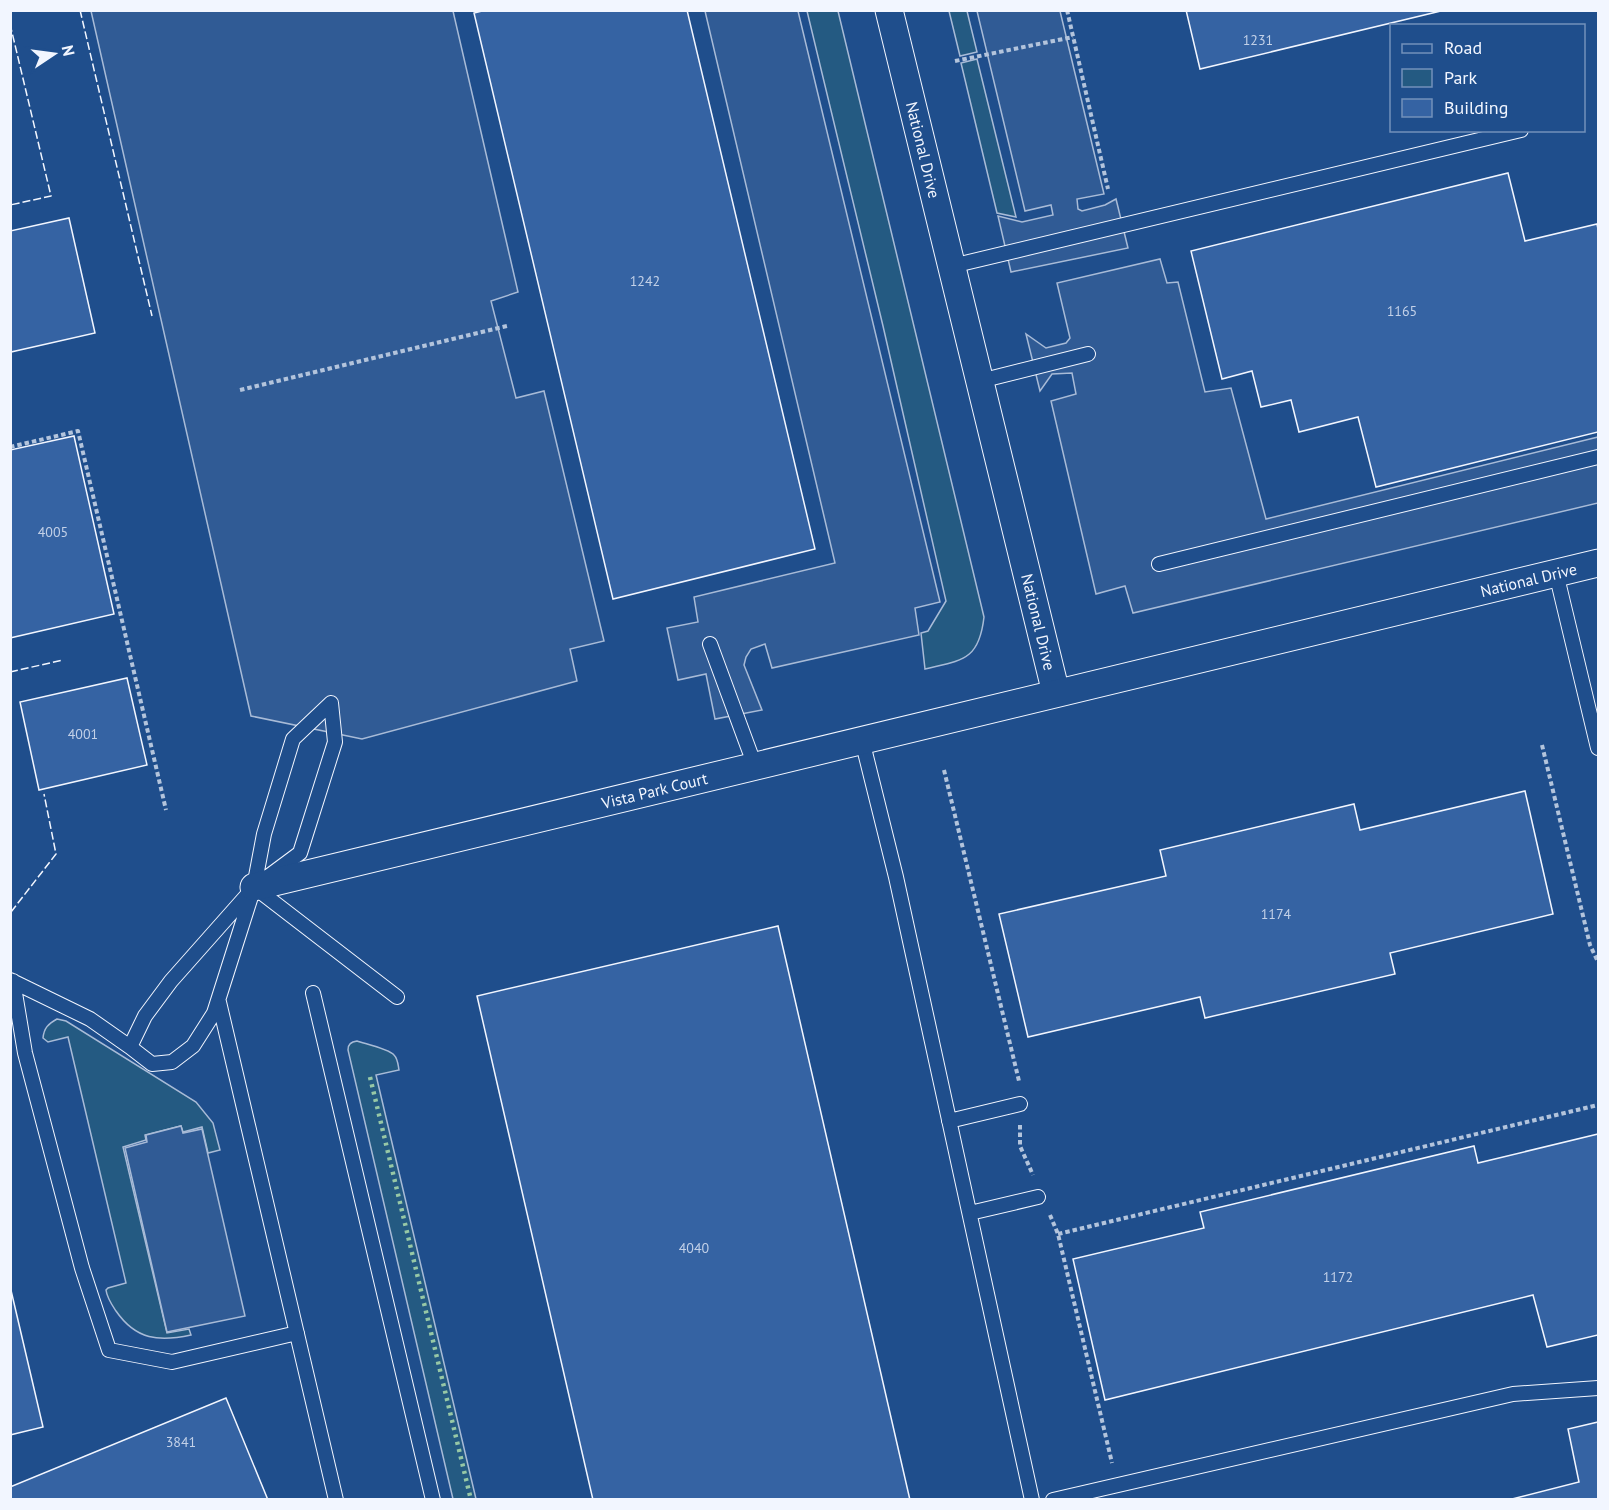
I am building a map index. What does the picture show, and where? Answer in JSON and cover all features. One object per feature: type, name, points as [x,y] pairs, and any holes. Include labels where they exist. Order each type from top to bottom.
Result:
[{"type":"street","name":"National Drive","points":[[889,10],[1056,693],[1599,563]]},
{"type":"street","name":"Vista Park Court","points":[[254,887],[1056,693]]},
{"type":"lane","points":[[952,266],[1513,132]]},
{"type":"lane","points":[[980,381],[1088,354]]},
{"type":"lane","points":[[1159,564],[1599,457]]},
{"type":"lane","points":[[1556,573],[1599,748]]},
{"type":"lane","points":[[710,644],[755,766]]},
{"type":"lane","points":[[12,980],[90,1019],[152,1064],[172,1062],[193,1046],[214,1013],[254,887],[264,834],[294,739],[331,703],[335,742],[300,853],[254,887],[171,981],[145,1016],[130,1047]]},
{"type":"lane","points":[[862,740],[896,877],[1032,1500]]},
{"type":"lane","points":[[254,887],[397,997]]},
{"type":"lane","points":[[12,980],[26,1053],[82,1268],[109,1350],[172,1362],[297,1333]]},
{"type":"lane","points":[[313,993],[433,1500]]},
{"type":"lane","points":[[218,1000],[336,1500]]},
{"type":"lane","points":[[949,1121],[1020,1104]]},
{"type":"lane","points":[[970,1214],[1042,1202]]},
{"type":"lane","points":[[1053,1500],[1513,1394],[1599,1388]]},
{"type":"path","points":[[1066,10],[1108,189]]},
{"type":"path","points":[[955,61],[1073,37]]},
{"type":"path","points":[[240,390],[507,326]]},
{"type":"path","points":[[10,447],[78,431],[166,810]]},
{"type":"path","points":[[1542,745],[1590,945],[1599,962]]},
{"type":"path","points":[[944,770],[1019,1084],[1020,1146],[1033,1177]]},
{"type":"path","points":[[1058,1233],[1599,1104]]},
{"type":"path","points":[[1042,1202],[1058,1233],[1118,1485]]},
{"type":"green space","points":[[807,11],[838,11],[984,617],[982,631],[973,650],[959,660],[925,669],[921,633],[928,631],[946,601]]},
{"type":"green space","points":[[949,11],[967,11],[977,52],[960,56]]},
{"type":"green space","points":[[977,59],[1016,217],[997,213],[961,63]]},
{"type":"green space","points":[[57,1019],[66,1021],[196,1102],[213,1123],[220,1150],[208,1153],[202,1127],[183,1132],[181,1126],[145,1135],[146,1140],[123,1147],[167,1333],[189,1329],[191,1335],[158,1338],[140,1333],[124,1321],[109,1299],[106,1290],[108,1288],[126,1283],[68,1037],[48,1042],[43,1038],[47,1027]]},
{"type":"green space","points":[[357,1041],[387,1051],[394,1055],[398,1062],[399,1070],[376,1075],[476,1499],[453,1499],[348,1050],[350,1044]]},
{"type":"shaded area","points":[[91,11],[453,11],[518,292],[491,301],[516,398],[544,391],[604,641],[570,649],[577,681],[362,739],[251,716]]},
{"type":"shaded area","points":[[705,11],[798,11],[940,602],[915,608],[919,635],[772,668],[765,644],[751,649],[744,665],[762,710],[715,719],[706,674],[678,680],[667,628],[698,622],[694,597],[835,563]]},
{"type":"shaded area","points":[[977,11],[1060,11],[1104,194],[1077,199],[1078,209],[1082,211],[1105,205],[1116,199],[1128,248],[1011,272],[998,216],[1022,222],[1053,215],[1051,205],[1025,211]]},
{"type":"shaded area","points":[[1160,259],[1167,283],[1178,282],[1205,392],[1231,388],[1266,519],[1598,437],[1598,503],[1133,613],[1125,586],[1096,594],[1051,401],[1076,394],[1072,373],[1052,374],[1040,391],[1026,334],[1046,348],[1066,343],[1070,338],[1057,283]]},
{"type":"shaded area","points":[[181,1126],[183,1133],[202,1129],[245,1316],[167,1332],[125,1148],[147,1142],[146,1135]]},
{"type":"building","points":[[486,10],[687,10],[815,549],[613,599],[474,13]]},
{"type":"building","points":[[1186,10],[1445,10],[1200,69]]},
{"type":"building","points":[[1508,173],[1525,241],[1597,224],[1598,432],[1376,487],[1358,417],[1299,432],[1291,400],[1261,407],[1252,371],[1222,379],[1191,251]]},
{"type":"building","points":[[69,218],[95,333],[11,352],[10,231]]},
{"type":"building","points":[[74,436],[114,614],[10,638],[10,450]]},
{"type":"building","points":[[127,678],[147,765],[39,790],[20,702]]},
{"type":"building","points":[[1525,791],[1553,914],[1390,953],[1395,974],[1205,1018],[1200,997],[1028,1037],[999,914],[1166,876],[1160,850],[1354,804],[1360,830]]},
{"type":"building","points":[[778,926],[910,1500],[593,1500],[477,996]]},
{"type":"building","points":[[1598,1134],[1598,1335],[1547,1347],[1533,1295],[1105,1400],[1073,1259],[1204,1228],[1200,1212],[1474,1146],[1478,1163]]},
{"type":"building","points":[[10,1286],[43,1427],[10,1435]]},
{"type":"building","points":[[226,1398],[268,1500],[10,1500],[10,1487]]},
{"type":"building","points":[[1598,1422],[1598,1500],[1508,1500],[1579,1482],[1568,1429]]},
{"type":"hedge","points":[[370,1077],[471,1500]]},
{"type":"fence","points":[[80,10],[152,316]]},
{"type":"fence","points":[[10,24],[51,196],[10,205]]},
{"type":"fence","points":[[10,672],[63,660]]},
{"type":"fence","points":[[11,912],[56,854],[44,794]]}]
